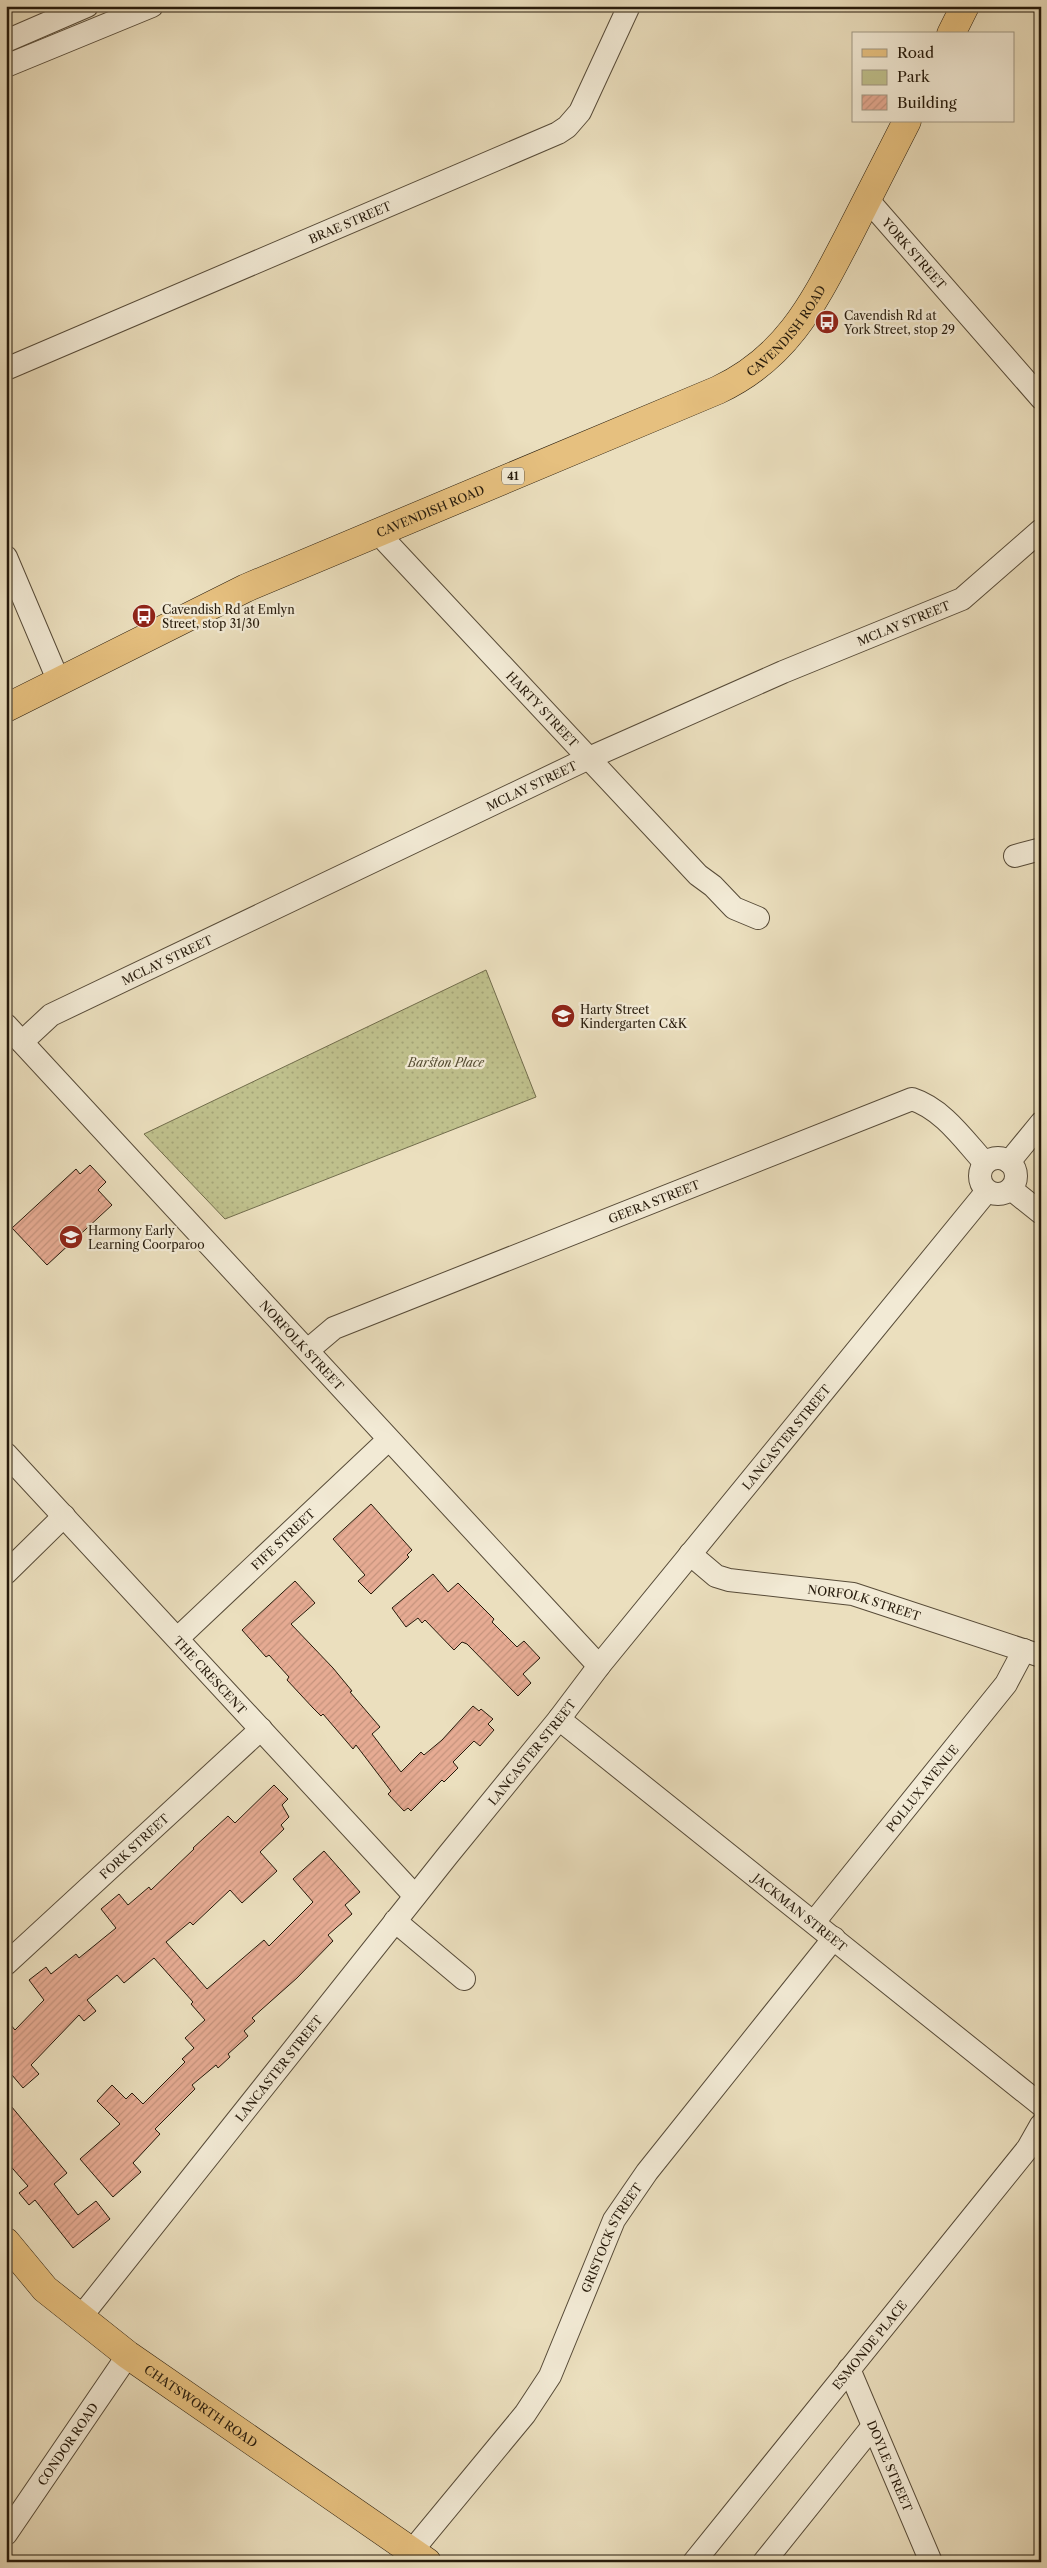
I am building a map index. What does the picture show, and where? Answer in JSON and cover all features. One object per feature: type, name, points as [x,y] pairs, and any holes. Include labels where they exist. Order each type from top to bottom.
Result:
[{"type":"main road","points":[[953,32],[966,6]]},
{"type":"main road","name":"CAVENDISH ROAD","points":[[6,708],[246,588],[718,390],[751,372],[778,350],[804,317],[906,122]]},
{"type":"main road","name":"CHATSWORTH ROAD","points":[[6,2242],[46,2289],[128,2355],[421,2558]]},
{"type":"street","points":[[6,41],[87,6]]},
{"type":"street","points":[[6,66],[152,6]]},
{"type":"street","name":"BRAE STREET","points":[[6,368],[558,134],[580,112],[629,6]]},
{"type":"street","name":"YORK STREET","points":[[867,199],[1041,398]]},
{"type":"street","name":"MCLAY STREET","points":[[22,1042],[51,1015],[589,758],[783,672],[962,599],[1041,530]]},
{"type":"street","name":"HARTY STREET","points":[[378,533],[698,876],[713,886],[734,908],[758,918]]},
{"type":"street","points":[[6,557],[58,682]]},
{"type":"street","points":[[1015,856],[1041,849]]},
{"type":"street","name":"NORFOLK STREET","points":[[6,1026],[599,1666]]},
{"type":"street","name":"GEERA STREET","points":[[308,1350],[334,1328],[912,1099],[926,1104],[942,1116],[985,1163]]},
{"type":"street","points":[[1009,1162],[1041,1123]]},
{"type":"street","points":[[1000,1158],[1009,1162],[1016,1172],[1015,1184],[1011,1189],[996,1194],[987,1191],[983,1186],[980,1174],[985,1163],[1000,1158]]},
{"type":"street","points":[[1011,1189],[1041,1213]]},
{"type":"street","name":"LANCASTER STREET","points":[[80,2318],[415,1896],[560,1719],[599,1666],[987,1191]]},
{"type":"street","name":"FIFE STREET","points":[[178,1638],[388,1440]]},
{"type":"street","name":"THE CRESCENT","points":[[6,1454],[415,1896]]},
{"type":"street","points":[[6,1573],[64,1516]]},
{"type":"street","name":"NORFOLK STREET","points":[[690,1554],[716,1576],[729,1580],[853,1594],[1032,1653]]},
{"type":"street","name":"POLLUX AVENUE","points":[[814,1922],[1032,1653]]},
{"type":"street","name":"JACKMAN STREET","points":[[560,1719],[1041,2105]]},
{"type":"street","name":"FORK STREET","points":[[6,1964],[260,1729]]},
{"type":"street","points":[[395,1921],[464,1979]]},
{"type":"street","name":"GRISTOCK STREET","points":[[421,2558],[525,2414],[550,2376],[614,2220],[647,2172],[834,1938]]},
{"type":"street","name":"ESMONDE PLACE","points":[[694,2562],[1028,2148],[1041,2125]]},
{"type":"street","name":"CONDOR ROAD","points":[[6,2534],[128,2355]]},
{"type":"street","name":"DOYLE STREET","points":[[849,2369],[931,2562]]},
{"type":"street","points":[[764,2562],[873,2426]]},
{"type":"green space","name":"Barston Place","points":[[486,970],[536,1097],[225,1219],[144,1134]]},
{"type":"building","points":[[90,1165],[106,1182],[98,1190],[112,1205],[47,1265],[12,1228],[76,1169],[80,1174]]},
{"type":"building","points":[[371,1504],[412,1550],[407,1555],[409,1557],[371,1594],[358,1581],[365,1575],[333,1539]]},
{"type":"building","points":[[433,1574],[448,1592],[458,1583],[494,1619],[492,1622],[517,1647],[524,1641],[540,1658],[523,1674],[531,1683],[518,1696],[467,1644],[462,1642],[454,1650],[425,1620],[422,1623],[418,1618],[406,1627],[392,1608]]},
{"type":"building","points":[[295,1581],[315,1603],[291,1624],[333,1668],[352,1691],[350,1692],[380,1727],[372,1734],[401,1772],[421,1752],[424,1755],[442,1740],[473,1706],[479,1711],[481,1709],[493,1719],[488,1724],[494,1730],[480,1746],[474,1741],[453,1762],[458,1768],[444,1782],[442,1780],[411,1811],[408,1808],[404,1811],[388,1794],[391,1791],[356,1745],[353,1749],[323,1714],[321,1716],[287,1680],[289,1677],[269,1655],[266,1657],[242,1630]]},
{"type":"building","points":[[274,1785],[288,1799],[282,1805],[289,1817],[281,1825],[284,1829],[260,1852],[277,1871],[242,1903],[230,1890],[193,1925],[190,1922],[166,1942],[207,1989],[264,1940],[269,1946],[313,1902],[293,1879],[324,1851],[360,1892],[345,1905],[352,1914],[328,1935],[333,1941],[297,1978],[252,2018],[255,2021],[244,2031],[248,2036],[228,2054],[230,2057],[218,2068],[216,2065],[192,2085],[195,2089],[155,2129],[160,2134],[133,2163],[141,2172],[113,2197],[80,2159],[120,2124],[97,2101],[112,2085],[126,2099],[132,2093],[143,2104],[185,2062],[182,2059],[194,2048],[185,2038],[205,2020],[191,2004],[193,2002],[154,1958],[124,1983],[117,1975],[87,2000],[96,2011],[84,2021],[79,2015],[31,2065],[39,2074],[23,2088],[6,2068],[6,2019],[15,2030],[44,2000],[29,1980],[46,1967],[51,1974],[76,1954],[79,1958],[116,1928],[101,1909],[119,1894],[128,1905],[149,1887],[151,1890],[228,1816],[235,1823]]},
{"type":"building","points":[[6,2100],[67,2173],[54,2184],[78,2215],[96,2201],[110,2219],[73,2248],[35,2200],[29,2205],[19,2193],[28,2186],[6,2161]]},
{"type":"place","name":"Cavendish Rd at York Street, stop 29","points":[[827,322]]},
{"type":"place","name":"Cavendish Rd at Emlyn Street, stop 31/30","points":[[144,616]]},
{"type":"place","name":"Harty Street Kindergarten C&K","points":[[563,1016]]},
{"type":"place","name":"Harmony Early Learning Coorparoo","points":[[71,1237]]}]
